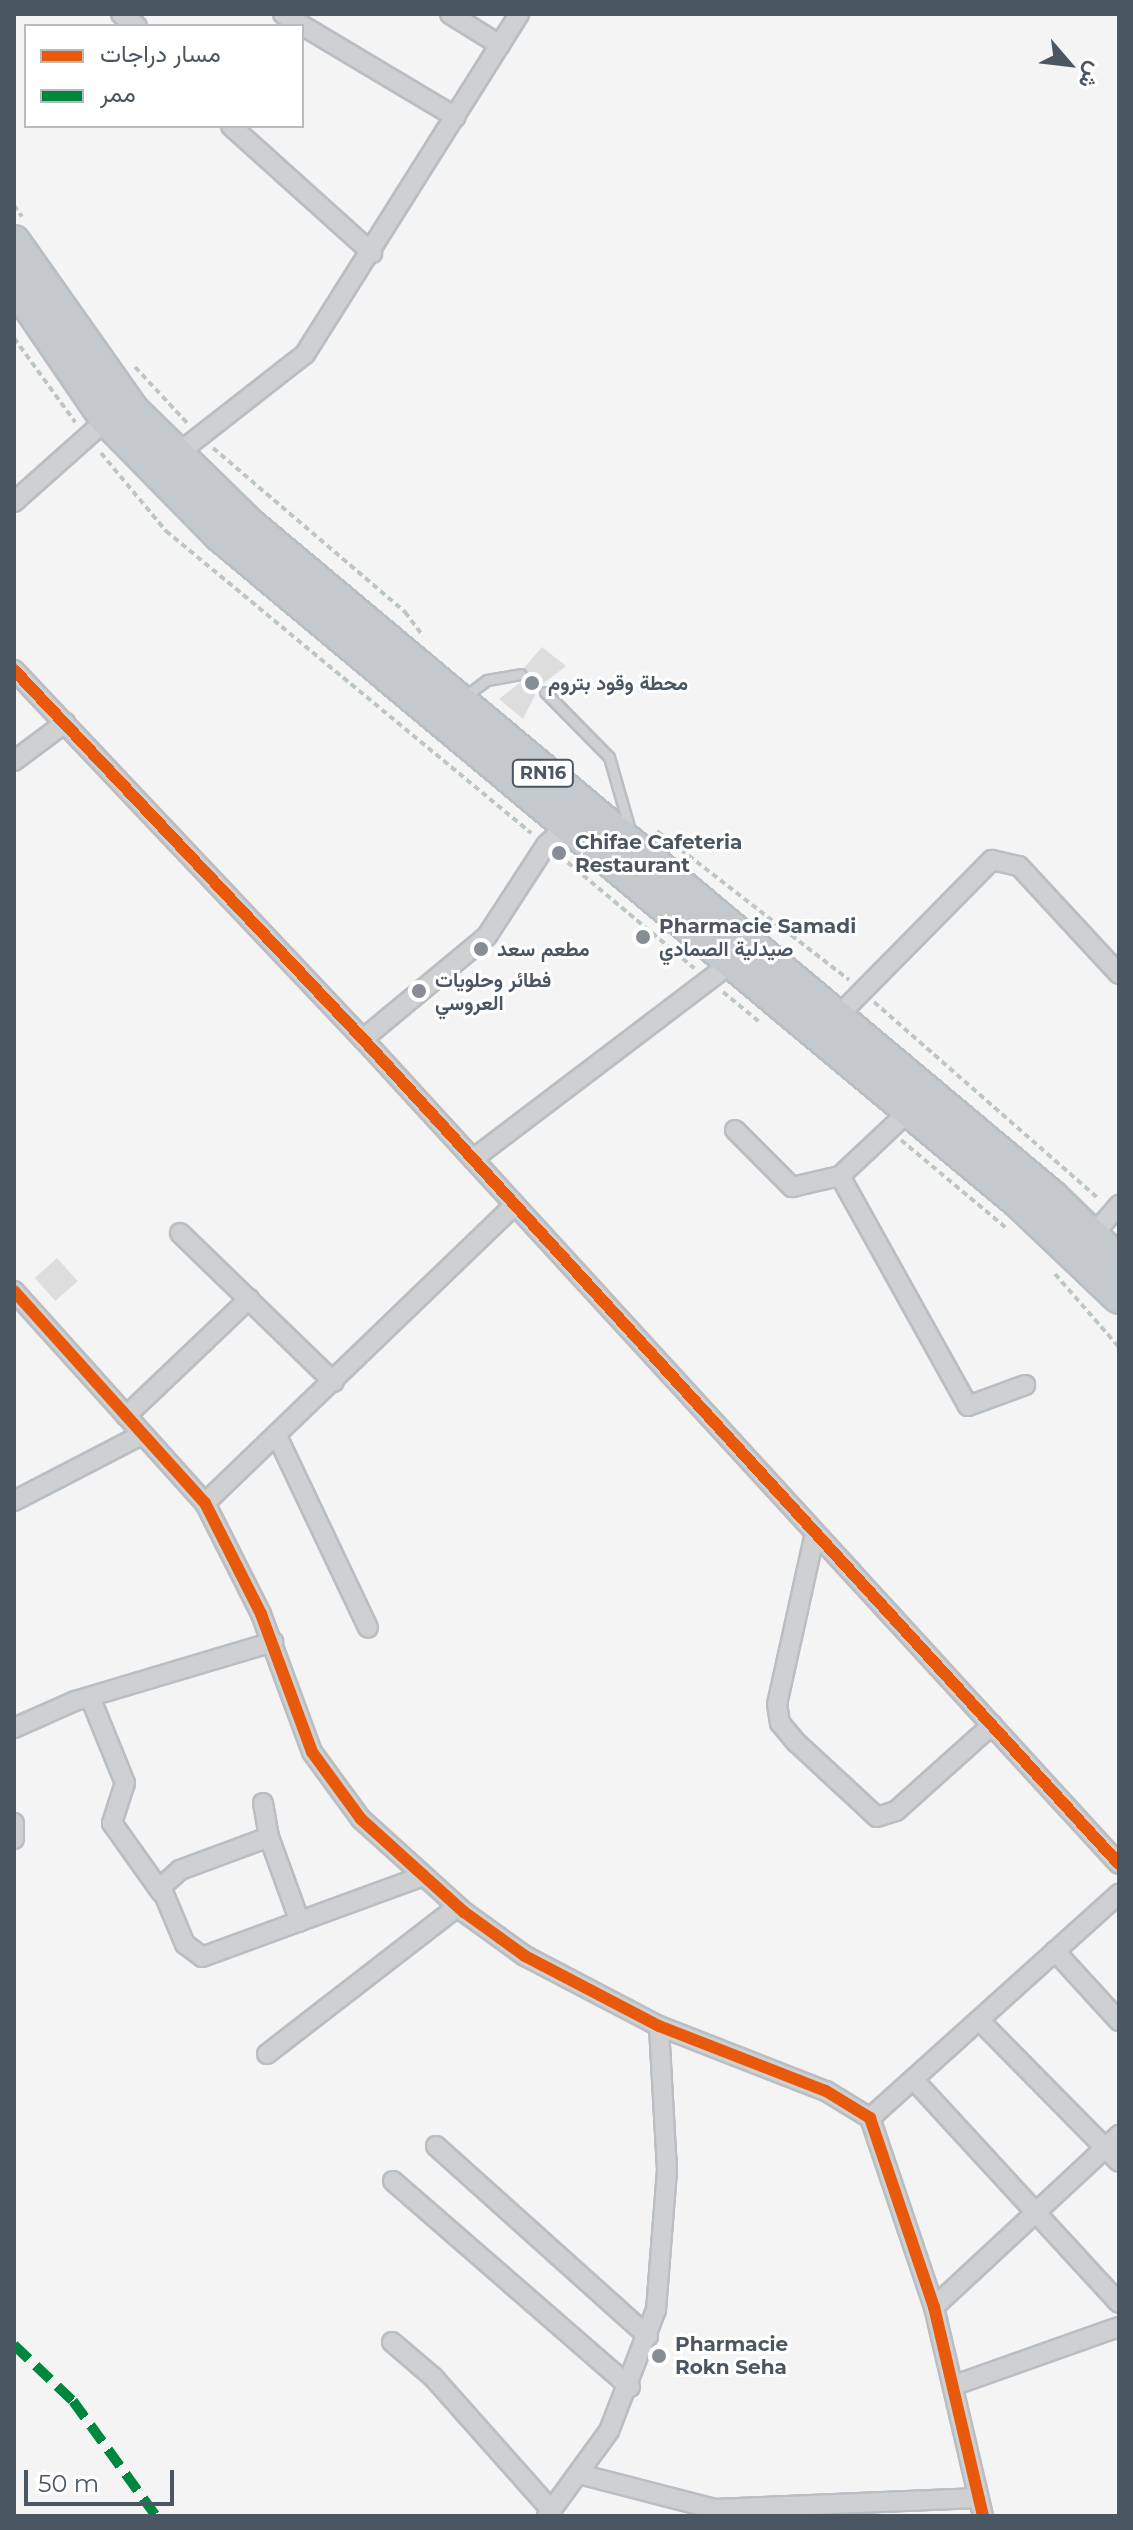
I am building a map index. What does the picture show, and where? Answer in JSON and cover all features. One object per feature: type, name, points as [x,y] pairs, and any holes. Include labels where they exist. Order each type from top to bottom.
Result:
[{"type":"highway","name":"RN16","points":[[22,236],[108,378],[189,446],[458,703],[633,844],[1093,1235],[1119,1261]]},
{"type":"highway","name":"RN16","points":[[14,285],[106,420],[315,620],[569,824],[730,964],[908,1112],[1119,1298]]},
{"type":"street","points":[[450,14],[500,45]]},
{"type":"street","points":[[189,446],[305,354],[372,253],[519,14]]},
{"type":"street","points":[[304,27],[456,117]]},
{"type":"street","points":[[233,128],[372,253]]},
{"type":"street","points":[[14,502],[106,420]]},
{"type":"street","points":[[14,670],[363,1039],[1119,1864]]},
{"type":"street","points":[[14,761],[65,723]]},
{"type":"street","points":[[363,1039],[487,936],[546,845],[569,824]]},
{"type":"street","points":[[837,1017],[992,860],[1019,866],[1119,974]]},
{"type":"street","points":[[473,1159],[730,964]]},
{"type":"street","points":[[735,1130],[792,1187],[840,1176],[908,1112]]},
{"type":"street","points":[[840,1176],[968,1406],[1025,1385]]},
{"type":"street","points":[[205,1503],[514,1206]]},
{"type":"street","points":[[1093,1235],[1116,1208]]},
{"type":"street","points":[[180,1233],[334,1382]]},
{"type":"street","points":[[14,1291],[205,1503],[273,1642],[321,1767],[361,1819],[457,1907],[525,1956],[659,2026],[762,2063],[870,2118],[934,2307],[955,2385],[981,2507],[714,2509],[583,2475]]},
{"type":"street","points":[[126,1416],[249,1299]]},
{"type":"street","points":[[14,1501],[143,1434]]},
{"type":"street","points":[[277,1436],[368,1628]]},
{"type":"street","points":[[815,1533],[777,1704],[780,1723],[797,1743],[877,1817],[896,1811],[992,1725]]},
{"type":"street","points":[[14,1728],[90,1697],[273,1642]]},
{"type":"street","points":[[90,1697],[125,1783],[112,1823],[161,1892],[185,1944],[207,1959],[423,1876]]},
{"type":"street","points":[[263,1803],[269,1837],[300,1922]]},
{"type":"street","points":[[14,1823],[14,1839]]},
{"type":"street","points":[[161,1892],[180,1870],[269,1837]]},
{"type":"street","points":[[870,2118],[1119,1894]]},
{"type":"street","points":[[267,2054],[457,1907]]},
{"type":"street","points":[[1055,1951],[1119,2021]]},
{"type":"street","points":[[979,2020],[1119,2162]]},
{"type":"street","points":[[392,2342],[433,2377],[549,2514],[583,2475],[630,2387],[648,2336],[664,2259],[667,2170],[659,2026]]},
{"type":"street","points":[[913,2079],[1038,2211],[1119,2303]]},
{"type":"street","points":[[934,2307],[1119,2135]]},
{"type":"street","points":[[436,2146],[648,2336]]},
{"type":"street","points":[[393,2181],[630,2387]]},
{"type":"street","points":[[955,2385],[1119,2327]]},
{"type":"lane","points":[[458,703],[481,683],[520,674]]},
{"type":"lane","points":[[545,692],[609,757],[633,844]]},
{"type":"path","points":[[14,205],[22,236]]},
{"type":"path","points":[[123,354],[189,446],[405,612],[436,647]]},
{"type":"path","points":[[625,806],[861,991],[1116,1208]]},
{"type":"building","name":"محطة وقود بتروم","points":[[542,647],[566,666],[539,687],[523,719],[499,699],[525,679],[524,668]]},
{"type":"building","points":[[57,1258],[78,1281],[55,1301],[35,1278]]},
{"type":"marked path","points":[[14,2345],[73,2401],[156,2516]]},
{"type":"cycle path","points":[[14,670],[363,1039],[1119,1864]]},
{"type":"cycle path","points":[[14,1291],[205,1503],[261,1614],[312,1752],[361,1819],[464,1912],[525,1956],[659,2026],[826,2091],[870,2118],[934,2307],[983,2516]]},
{"type":"place","name":"محطة وقود بتروم","points":[[532,683]]},
{"type":"place","name":"Chifae Cafeteria Restaurant","points":[[559,853]]},
{"type":"place","name":"Pharmacie Samadi صيدلية الصمادي","points":[[643,937]]},
{"type":"place","name":"مطعم سعد","points":[[481,949]]},
{"type":"place","name":"فطائر وحلويات العروسي","points":[[419,991]]},
{"type":"place","name":"Pharmacie Rokn Seha","points":[[659,2356]]}]
